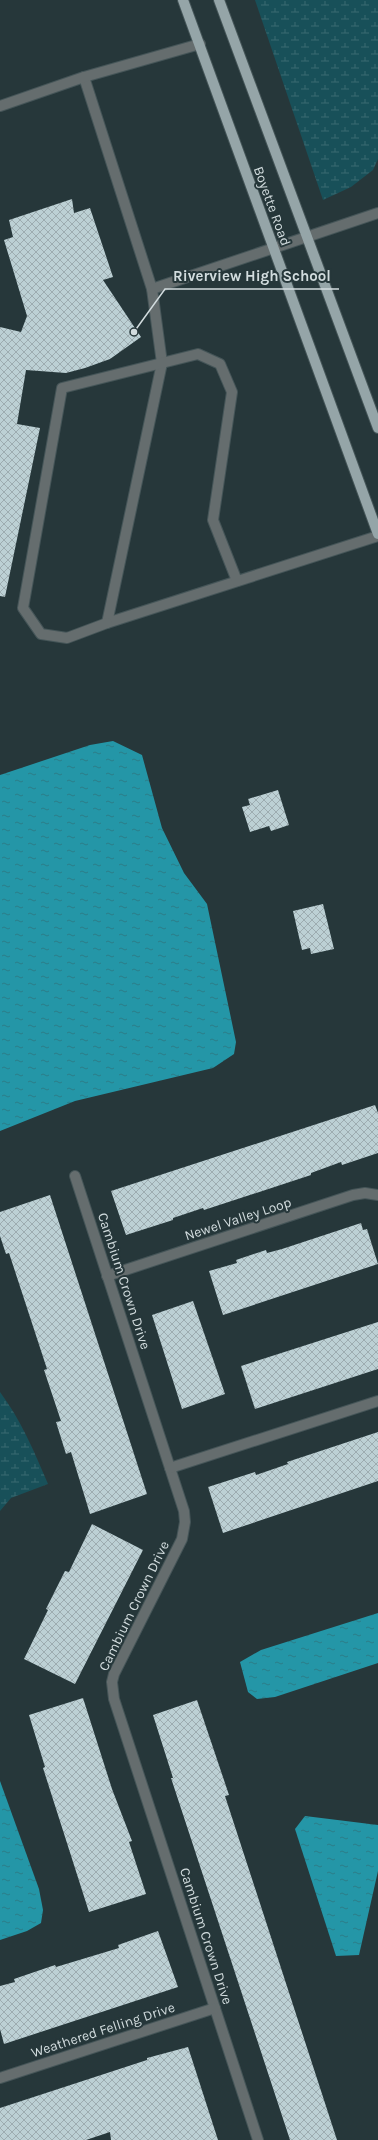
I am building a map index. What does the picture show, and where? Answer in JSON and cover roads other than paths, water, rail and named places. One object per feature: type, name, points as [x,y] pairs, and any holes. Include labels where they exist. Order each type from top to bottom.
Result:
[{"type":"main road","name":"Boyette Road","points":[[183,0],[378,535]]},
{"type":"main road","name":"Boyette Road","points":[[219,0],[378,428]]},
{"type":"street","points":[[0,106],[84,77],[200,44]]},
{"type":"street","points":[[84,77],[152,289],[162,363],[107,623]]},
{"type":"street","points":[[152,289],[273,250],[378,213]]},
{"type":"street","points":[[237,581],[213,520],[232,392],[220,364],[198,354],[62,388],[23,608],[41,634],[67,638],[107,623],[237,581],[378,535]]},
{"type":"street","name":"Cambium Crown Drive","points":[[75,1176],[184,1511],[185,1530],[114,1674],[112,1690],[258,2140]]},
{"type":"street","name":"Newel Valley Loop","points":[[107,1276],[353,1195],[365,1193],[378,1195]]},
{"type":"street","points":[[170,1468],[378,1400]]},
{"type":"street","name":"Weathered Felling Drive","points":[[0,2078],[215,2008]]},
{"type":"water","points":[[113,741],[142,755],[162,828],[184,873],[207,904],[236,1042],[234,1054],[213,1068],[75,1101],[0,1131],[0,775],[90,745]]},
{"type":"water","points":[[378,1613],[378,1663],[275,1697],[257,1699],[248,1692],[240,1662],[261,1650]]},
{"type":"water","points":[[0,1781],[39,1889],[43,1910],[41,1923],[27,1931],[0,1940]]},
{"type":"water","points":[[305,1816],[378,1825],[378,1871],[359,1955],[336,1956],[295,1829]]},
{"type":"place","name":"Riverview High School","points":[[134,332]]}]
